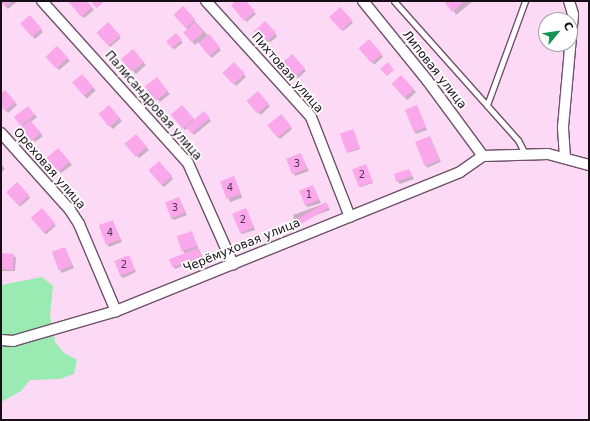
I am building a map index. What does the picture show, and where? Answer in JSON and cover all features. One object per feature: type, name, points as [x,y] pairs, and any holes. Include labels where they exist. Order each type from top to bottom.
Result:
[{"type":"street","name":"Палисандровая улица","points":[[42,1],[188,163],[233,264]]},
{"type":"street","name":"Пихтовая улица","points":[[206,1],[311,117],[350,217]]},
{"type":"street","name":"Липовая улица","points":[[363,1],[427,80],[483,156]]},
{"type":"street","points":[[565,157],[563,127],[573,14],[569,1]]},
{"type":"street","name":"Ореховая улица","points":[[1,134],[70,210],[79,224],[116,311]]},
{"type":"street","points":[[483,156],[526,154],[565,157],[589,165]]},
{"type":"street","name":"Черёмуховая улица","points":[[3,340],[22,339],[50,328],[116,311],[460,172],[483,156]]},
{"type":"lane","points":[[394,1],[518,140],[526,154]]},
{"type":"lane","points":[[487,105],[525,1]]},
{"type":"green space","points":[[42,277],[53,286],[50,315],[55,342],[64,353],[77,360],[74,374],[60,379],[30,380],[21,391],[1,402],[1,285]]},
{"type":"building","points":[[1,1],[13,1],[5,7]]},
{"type":"building","points":[[68,1],[87,1],[92,7],[81,17]]},
{"type":"building","points":[[94,1],[103,1],[96,8],[92,3]]},
{"type":"building","points":[[236,1],[246,1],[255,11],[244,21],[231,5]]},
{"type":"building","points":[[447,1],[465,1],[452,12],[445,3]]},
{"type":"building","points":[[183,6],[195,19],[186,28],[173,15]]},
{"type":"building","points":[[340,7],[352,20],[341,30],[329,17]]},
{"type":"building","points":[[30,15],[42,29],[32,37],[20,24]]},
{"type":"building","points":[[265,21],[276,33],[265,43],[254,31]]},
{"type":"building","points":[[108,22],[120,35],[109,46],[96,33]]},
{"type":"building","points":[[195,22],[204,32],[192,42],[183,33]]},
{"type":"building","points":[[176,33],[182,40],[172,48],[166,42]]},
{"type":"building","points":[[209,34],[220,47],[209,56],[198,43]]},
{"type":"building","points":[[369,39],[382,54],[372,63],[358,48]]},
{"type":"building","points":[[57,46],[68,58],[56,69],[45,57]]},
{"type":"building","points":[[133,49],[144,62],[132,72],[121,59]]},
{"type":"building","points":[[292,54],[305,68],[295,77],[282,64]]},
{"type":"building","points":[[234,62],[245,74],[233,85],[222,73]]},
{"type":"building","points":[[388,62],[394,70],[387,76],[380,69]]},
{"type":"building","points":[[82,74],[94,88],[84,96],[72,83]]},
{"type":"building","points":[[401,75],[414,89],[404,98],[391,84]]},
{"type":"building","points":[[157,77],[168,91],[155,101],[144,87]]},
{"type":"building","points":[[5,90],[16,102],[5,111],[1,106],[1,93]]},
{"type":"building","points":[[258,91],[269,104],[257,114],[247,101]]},
{"type":"building","points":[[109,105],[120,118],[109,127],[98,114]]},
{"type":"building","points":[[182,105],[194,119],[182,128],[171,115]]},
{"type":"building","points":[[417,105],[426,127],[414,132],[405,110]]},
{"type":"building","points":[[28,106],[35,115],[21,126],[14,117]]},
{"type":"building","points":[[204,111],[210,118],[192,134],[186,127]]},
{"type":"building","points":[[281,114],[291,126],[277,138],[267,126]]},
{"type":"building","points":[[30,120],[41,133],[32,141],[21,128]]},
{"type":"building","points":[[353,129],[360,148],[347,153],[340,134]]},
{"type":"building","points":[[136,134],[147,147],[135,157],[125,144]]},
{"type":"building","points":[[430,136],[439,160],[424,166],[415,142]]},
{"type":"building","points":[[58,148],[70,162],[58,171],[47,158]]},
{"type":"building","points":[[301,153],[307,169],[292,175],[286,159]]},
{"type":"building","points":[[159,161],[172,176],[162,185],[148,170]]},
{"type":"building","points":[[366,164],[373,182],[359,187],[352,169]]},
{"type":"building","points":[[409,169],[412,176],[396,182],[394,174]]},
{"type":"building","points":[[234,176],[241,194],[227,199],[220,181]]},
{"type":"building","points":[[17,182],[29,195],[18,205],[6,192]]},
{"type":"building","points":[[313,185],[319,200],[305,205],[299,191]]},
{"type":"building","points":[[179,197],[185,213],[171,218],[165,202]]},
{"type":"building","points":[[326,202],[329,207],[297,226],[294,221]]},
{"type":"building","points":[[42,208],[55,223],[44,233],[31,218]]},
{"type":"building","points":[[246,208],[254,227],[240,233],[232,214]]},
{"type":"building","points":[[113,220],[120,240],[106,245],[99,225]]},
{"type":"building","points":[[192,231],[197,246],[182,251],[177,236]]},
{"type":"building","points":[[65,247],[72,266],[59,271],[52,252]]},
{"type":"building","points":[[198,248],[201,256],[172,268],[169,259]]},
{"type":"building","points":[[1,253],[14,254],[13,270],[1,269]]},
{"type":"building","points":[[129,255],[135,270],[120,276],[114,261]]}]
